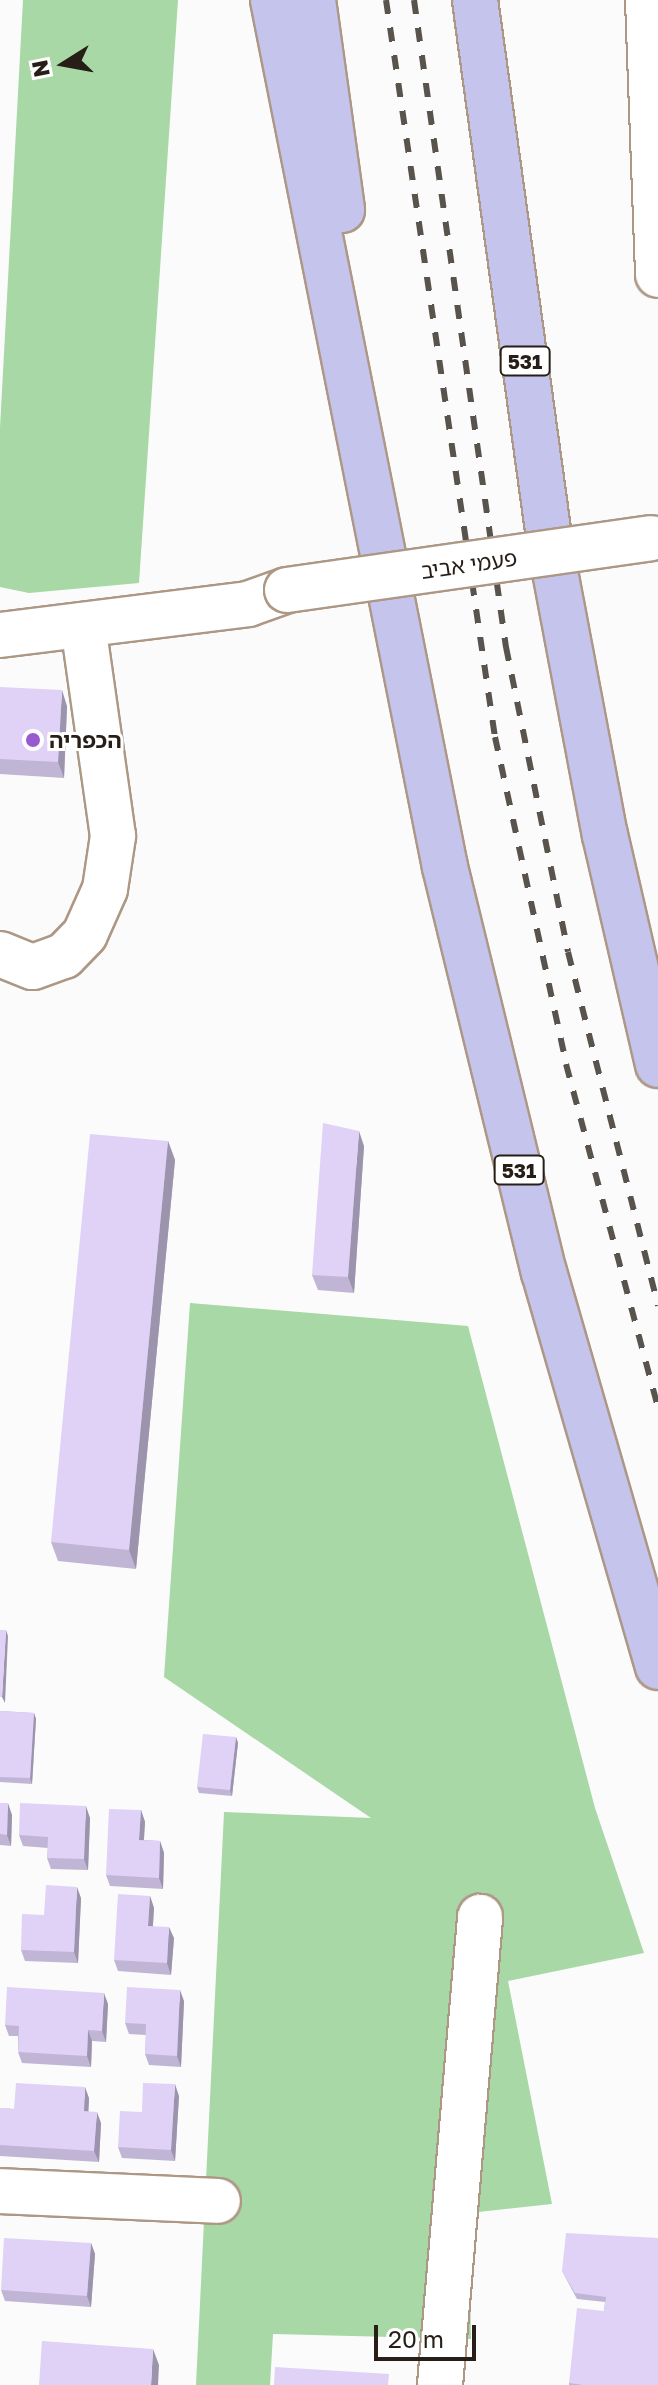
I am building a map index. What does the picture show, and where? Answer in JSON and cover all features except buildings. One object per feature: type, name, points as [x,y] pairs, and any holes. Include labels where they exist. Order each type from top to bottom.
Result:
[{"type":"highway","points":[[273,0],[405,668]]},
{"type":"highway","name":"531","points":[[313,0],[405,668],[540,1257],[658,1667]]},
{"type":"highway","name":"531","points":[[475,0],[582,720],[658,1065]]},
{"type":"highway","points":[[505,0],[582,720]]},
{"type":"street","points":[[648,0],[658,275]]},
{"type":"street","name":"פעמי אביב","points":[[0,604],[287,590],[656,537]]},
{"type":"street","name":"פעמי אביב","points":[[0,635],[248,604],[287,590]]},
{"type":"street","points":[[0,954],[33,967],[64,956],[85,934],[105,889],[113,836],[83,625]]},
{"type":"street","points":[[440,2385],[480,1917]]},
{"type":"street","points":[[0,2191],[218,2201]]},
{"type":"green space","points":[[23,0],[178,0],[139,583],[29,593],[0,587],[0,428]]},
{"type":"green space","points":[[190,1303],[468,1326],[595,1808],[644,1953],[508,1981],[552,2204],[469,2213],[471,2339],[273,2334],[270,2385],[196,2385],[224,1812],[371,1818],[164,1677]]},
{"type":"railway","points":[[386,0],[495,737],[566,1064],[658,1407]]},
{"type":"railway","points":[[414,0],[506,647],[568,952],[658,1306]]},
{"type":"place","name":"הכפריה","points":[[33,740]]}]
